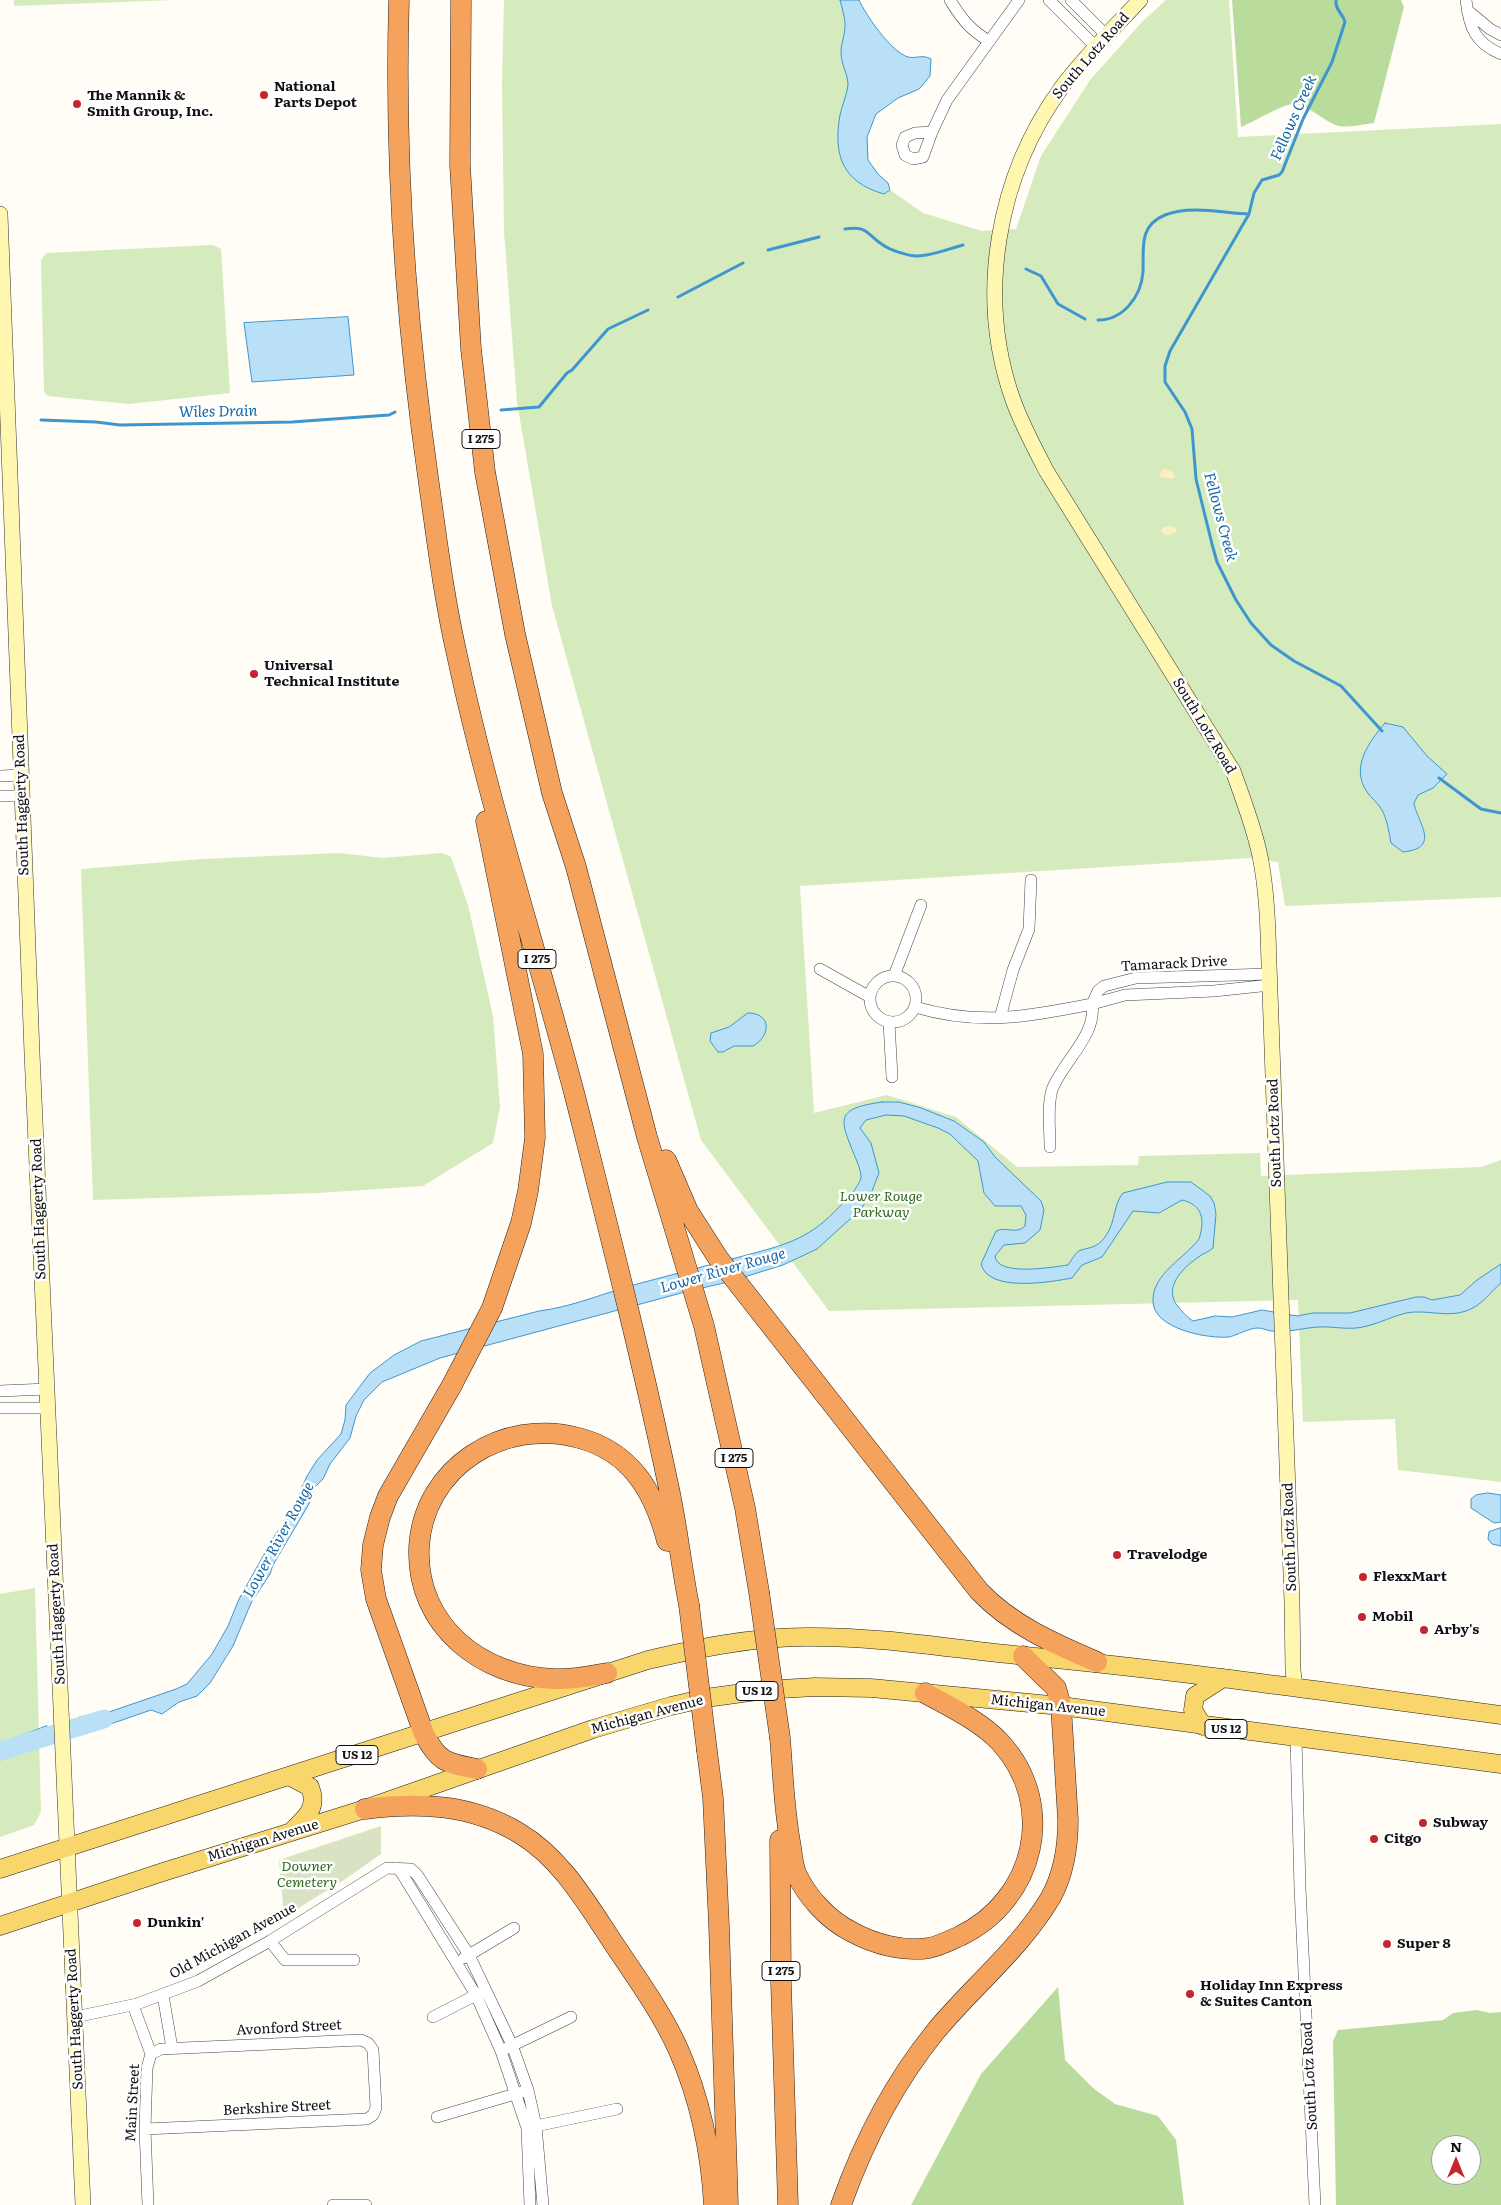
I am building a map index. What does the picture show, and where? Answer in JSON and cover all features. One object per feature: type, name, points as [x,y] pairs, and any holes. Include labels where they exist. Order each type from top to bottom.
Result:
[{"type":"highway","name":"I 275","points":[[399,0],[397,85],[401,210],[416,398],[438,551],[462,678],[496,812],[575,1099],[638,1347],[669,1490],[688,1601],[713,1798],[728,2205]]},
{"type":"highway","name":"I 275","points":[[461,0],[459,111],[462,219],[471,350],[485,472],[514,634],[552,793],[576,867],[647,1138],[704,1326],[739,1481],[759,1592],[780,1738],[781,1982],[788,2205]]},
{"type":"highway","points":[[462,678],[468,738],[534,1054],[535,1138],[528,1191],[521,1223],[492,1308],[452,1385],[388,1496],[376,1529],[371,1570],[376,1599],[424,1734],[432,1750],[442,1760],[477,1770]]},
{"type":"highway","points":[[576,867],[599,932],[668,1166],[692,1219],[718,1258],[757,1309],[986,1598],[1027,1629],[1097,1662]]},
{"type":"highway","points":[[607,1673],[556,1679],[509,1672],[474,1656],[459,1644],[437,1617],[424,1584],[419,1561],[419,1546],[430,1506],[448,1476],[462,1462],[494,1442],[512,1436],[547,1432],[585,1440],[618,1455],[645,1485],[654,1502],[661,1519],[672,1562],[688,1601]]},
{"type":"highway","points":[[841,2205],[879,2116],[903,2077],[935,2032],[1024,1933],[1051,1896],[1063,1866],[1068,1835],[1061,1706],[1056,1688],[1023,1656]]},
{"type":"highway","points":[[780,1738],[789,1839],[795,1871],[804,1888],[838,1925],[868,1941],[899,1948],[928,1948],[978,1928],[1008,1899],[1017,1886],[1029,1853],[1032,1815],[1024,1781],[1017,1766],[1000,1742],[961,1712],[925,1693]]},
{"type":"highway","points":[[365,1810],[422,1805],[472,1812],[520,1833],[557,1863],[580,1893],[645,1992],[679,2051],[702,2118],[714,2205]]},
{"type":"main road","name":"South Lotz Road","points":[[1140,0],[1062,87],[1026,148],[1010,190],[999,237],[995,282],[996,318],[1002,357],[1013,399],[1031,442],[1047,472],[1233,771],[1260,854],[1266,896],[1270,980],[1293,1670],[1296,1687]]},
{"type":"main road","name":"South Haggerty Road","points":[[0,214],[3,368],[83,2205]]},
{"type":"main road","name":"US 12","points":[[0,1869],[424,1734],[648,1660],[700,1648],[765,1639],[804,1637],[904,1641],[1023,1656],[1097,1662],[1501,1715]]},
{"type":"main road","points":[[1203,1726],[1193,1710],[1195,1696],[1222,1678]]},
{"type":"main road","name":"Michigan Avenue","points":[[0,1926],[365,1810],[593,1729],[671,1706],[706,1698],[764,1690],[809,1687],[870,1688],[1061,1706],[1501,1764]]},
{"type":"main road","points":[[289,1776],[310,1787],[313,1801],[309,1815],[291,1832]]},
{"type":"street","points":[[950,0],[964,23],[975,33],[989,41]]},
{"type":"street","points":[[932,132],[947,100],[1018,0]]},
{"type":"street","points":[[1049,0],[1101,42]]},
{"type":"street","points":[[1071,0],[1101,42]]},
{"type":"street","points":[[1467,5],[1490,30],[1501,35]]},
{"type":"street","points":[[1467,5],[1475,36],[1486,47],[1501,54]]},
{"type":"street","points":[[0,776],[21,774]]},
{"type":"street","points":[[0,796],[22,796]]},
{"type":"street","points":[[1000,1018],[1013,970],[1030,929],[1031,880]]},
{"type":"street","points":[[894,976],[921,905]]},
{"type":"street","points":[[820,969],[870,997]]},
{"type":"street","points":[[894,976],[901,978],[912,986],[916,1000],[914,1007],[905,1019],[889,1022],[877,1016],[873,1010],[870,997],[876,984],[881,980],[894,976]]},
{"type":"street","name":"Tamarack Drive","points":[[1092,1004],[1098,990],[1118,981],[1175,976],[1270,980]]},
{"type":"street","name":"Tamarack Drive","points":[[914,1007],[943,1015],[1000,1018],[1034,1016],[1125,995],[1214,991],[1270,980]]},
{"type":"street","points":[[1050,1147],[1052,1091],[1087,1031],[1094,1014],[1092,1004]]},
{"type":"street","points":[[889,1022],[892,1077]]},
{"type":"street","points":[[0,1391],[47,1389]]},
{"type":"street","points":[[0,1408],[47,1408]]},
{"type":"street","name":"South Lotz Road","points":[[1296,1738],[1300,1888],[1315,2205]]},
{"type":"street","name":"Old Michigan Avenue","points":[[75,2017],[133,2005],[163,1996],[198,1981],[270,1941],[387,1868],[396,1868]]},
{"type":"street","points":[[396,1868],[411,1869],[418,1876],[469,1955],[516,2093],[531,2127],[530,2205]]},
{"type":"street","points":[[396,1868],[402,1872],[456,1961],[481,1992],[512,2045],[528,2090],[531,2127],[543,2205]]},
{"type":"street","points":[[456,1961],[514,1928]]},
{"type":"street","points":[[270,1941],[285,1960],[354,1960]]},
{"type":"street","points":[[433,2017],[481,1992]]},
{"type":"street","points":[[163,1996],[172,2048]]},
{"type":"street","name":"Main Street","points":[[133,2005],[151,2054],[147,2068],[145,2129],[148,2205]]},
{"type":"street","points":[[501,2051],[571,2017]]},
{"type":"street","name":"Avonford Street","points":[[151,2054],[161,2049],[172,2048],[361,2040],[373,2050],[375,2080]]},
{"type":"street","name":"Berkshire Street","points":[[145,2129],[367,2119],[373,2115],[376,2108],[375,2080]]},
{"type":"street","points":[[437,2117],[528,2090]]},
{"type":"street","points":[[531,2127],[617,2109]]},
{"type":"street","points":[[332,2205],[366,2205]]},
{"type":"green space","points":[[14,0],[175,0],[14,6]]},
{"type":"green space","name":"Lower Rouge Parkway","points":[[504,0],[859,0],[867,15],[887,41],[901,54],[908,57],[931,59],[930,76],[919,89],[898,98],[876,114],[867,137],[868,160],[878,174],[888,183],[890,190],[923,213],[982,231],[1016,229],[1041,156],[1090,80],[1142,22],[1166,0],[1229,0],[1238,137],[1501,124],[1501,897],[1285,906],[1278,862],[1250,858],[800,886],[814,1113],[887,1095],[956,1117],[1017,1167],[1138,1165],[1139,1156],[1260,1153],[1261,1176],[1481,1167],[1501,1160],[1501,1482],[1398,1470],[1395,1419],[1303,1422],[1298,1300],[829,1311],[701,1140],[552,606],[517,402],[504,231],[502,83]]},
{"type":"green space","points":[[1232,0],[1401,0],[1404,7],[1374,123],[1339,126],[1306,107],[1294,104],[1275,110],[1241,127]]},
{"type":"green space","points":[[213,245],[221,249],[230,393],[129,404],[48,396],[44,392],[41,260],[46,253]]},
{"type":"green space","points":[[339,853],[383,858],[442,853],[451,857],[468,905],[493,1016],[500,1107],[493,1143],[423,1186],[318,1193],[93,1200],[81,869],[202,859]]},
{"type":"green space","points":[[35,1588],[41,1812],[34,1825],[0,1837],[0,1594]]},
{"type":"green space","name":"Downer Cemetery","points":[[381,1826],[381,1854],[347,1878],[284,1917],[279,1860]]},
{"type":"green space","points":[[1058,1987],[1065,2060],[1093,2088],[1115,2104],[1158,2116],[1176,2140],[1184,2205],[911,2205],[981,2074]]},
{"type":"green space","points":[[1477,2010],[1490,2013],[1501,2012],[1501,2205],[1336,2205],[1333,2041],[1338,2030],[1443,2020],[1453,2013]]},
{"type":"sand","points":[[1163,469],[1173,472],[1175,477],[1171,479],[1160,477],[1159,474]]},
{"type":"sand","points":[[1170,526],[1176,528],[1176,532],[1170,535],[1163,534],[1161,531],[1163,527]]},
{"type":"water","points":[[840,0],[859,0],[867,15],[887,41],[901,54],[908,57],[931,59],[930,76],[919,89],[898,98],[876,114],[867,137],[868,160],[878,174],[888,183],[890,190],[884,194],[858,182],[844,165],[840,154],[838,129],[848,85],[841,57],[845,26]]},
{"type":"water","points":[[348,317],[354,375],[252,382],[244,323]]},
{"type":"water","points":[[1385,723],[1403,727],[1427,756],[1447,774],[1433,788],[1418,795],[1414,803],[1424,833],[1422,845],[1415,850],[1403,852],[1391,843],[1384,814],[1362,783],[1360,773],[1364,755],[1373,738]]},
{"type":"water","points":[[748,1013],[756,1014],[765,1021],[766,1031],[763,1037],[753,1046],[734,1046],[723,1052],[718,1052],[710,1041],[711,1033],[729,1027]]},
{"type":"water","points":[[882,1102],[899,1102],[921,1108],[954,1121],[984,1142],[995,1157],[1041,1201],[1044,1210],[1040,1230],[1025,1243],[1004,1245],[995,1256],[998,1262],[1005,1267],[1039,1269],[1068,1265],[1079,1251],[1102,1241],[1110,1229],[1118,1202],[1123,1193],[1167,1182],[1191,1182],[1210,1196],[1214,1203],[1216,1214],[1213,1248],[1194,1260],[1174,1283],[1173,1297],[1176,1304],[1193,1321],[1215,1316],[1232,1317],[1262,1310],[1297,1316],[1313,1313],[1350,1313],[1416,1297],[1432,1300],[1460,1295],[1477,1280],[1501,1264],[1501,1283],[1477,1306],[1459,1313],[1406,1313],[1372,1325],[1355,1328],[1318,1327],[1289,1331],[1270,1331],[1258,1328],[1229,1337],[1196,1334],[1183,1330],[1162,1319],[1155,1311],[1153,1301],[1154,1291],[1163,1275],[1199,1239],[1202,1226],[1201,1214],[1189,1202],[1182,1200],[1159,1213],[1133,1211],[1102,1257],[1082,1265],[1072,1278],[1036,1283],[1007,1282],[995,1279],[986,1273],[981,1264],[996,1231],[1003,1229],[1018,1230],[1025,1226],[1026,1215],[1021,1206],[995,1206],[984,1193],[978,1161],[950,1134],[904,1116],[886,1115],[866,1120],[860,1128],[871,1143],[879,1173],[870,1196],[860,1210],[817,1249],[783,1265],[728,1282],[440,1358],[382,1382],[364,1400],[356,1416],[350,1438],[330,1464],[323,1479],[314,1488],[309,1504],[273,1565],[270,1574],[251,1603],[233,1646],[210,1683],[197,1696],[179,1702],[162,1714],[151,1710],[79,1735],[79,1717],[109,1712],[187,1684],[212,1654],[228,1626],[239,1599],[275,1535],[290,1514],[307,1476],[317,1460],[341,1434],[345,1420],[346,1405],[370,1373],[394,1355],[421,1341],[576,1303],[637,1284],[767,1250],[788,1243],[808,1233],[828,1218],[847,1199],[860,1182],[860,1170],[844,1125],[848,1112],[855,1108]]},
{"type":"water","points":[[1488,1493],[1501,1495],[1501,1522],[1494,1523],[1471,1508],[1471,1499],[1476,1495]]},
{"type":"water","points":[[1501,1528],[1501,1546],[1492,1544],[1488,1539],[1489,1532]]},
{"type":"water","points":[[47,1726],[47,1745],[0,1760],[0,1744]]},
{"type":"waterway","name":"Fellows Creek","points":[[1336,0],[1337,7],[1345,22],[1332,62],[1303,119],[1282,172],[1279,175],[1262,180],[1254,193],[1249,214],[1170,351],[1165,366],[1165,382],[1185,412],[1192,429],[1196,479],[1212,544],[1217,562],[1236,600],[1251,623],[1271,645],[1294,661],[1341,686],[1382,731]]},
{"type":"waterway","name":"Wiles Drain","points":[[1098,320],[1107,319],[1123,311],[1139,290],[1143,272],[1144,239],[1150,225],[1156,220],[1165,215],[1185,210],[1249,214]]},
{"type":"waterway","name":"Wiles Drain","points":[[845,229],[858,228],[867,232],[886,247],[913,256],[928,255],[963,245]]},
{"type":"waterway","name":"Wiles Drain","points":[[768,250],[819,237]]},
{"type":"waterway","name":"Wiles Drain","points":[[678,297],[743,263]]},
{"type":"waterway","name":"Wiles Drain","points":[[1026,269],[1041,276],[1058,304],[1085,319]]},
{"type":"waterway","name":"Wiles Drain","points":[[501,410],[539,407],[567,373],[572,370],[608,329],[648,310]]},
{"type":"waterway","name":"Wiles Drain","points":[[41,420],[120,425],[292,422],[389,415],[395,412]]},
{"type":"waterway","name":"Fellows Creek","points":[[1439,778],[1481,809],[1501,813]]},
{"type":"waterway","name":"Lower River Rouge","points":[[0,1751],[104,1719]]},
{"type":"place","name":"National Parts Depot","points":[[264,95]]},
{"type":"place","name":"The Mannik & Smith Group, Inc.","points":[[77,104]]},
{"type":"place","name":"Universal Technical Institute","points":[[254,674]]},
{"type":"place","name":"Travelodge","points":[[1117,1555]]},
{"type":"place","name":"FlexxMart","points":[[1363,1577]]},
{"type":"place","name":"Mobil","points":[[1362,1617]]},
{"type":"place","name":"Arby's","points":[[1424,1630]]},
{"type":"place","name":"Subway","points":[[1423,1823]]},
{"type":"place","name":"Citgo","points":[[1374,1839]]},
{"type":"place","name":"Dunkin'","points":[[137,1923]]},
{"type":"place","name":"Super 8","points":[[1387,1944]]},
{"type":"place","name":"Holiday Inn Express & Suites Canton","points":[[1190,1994]]}]
